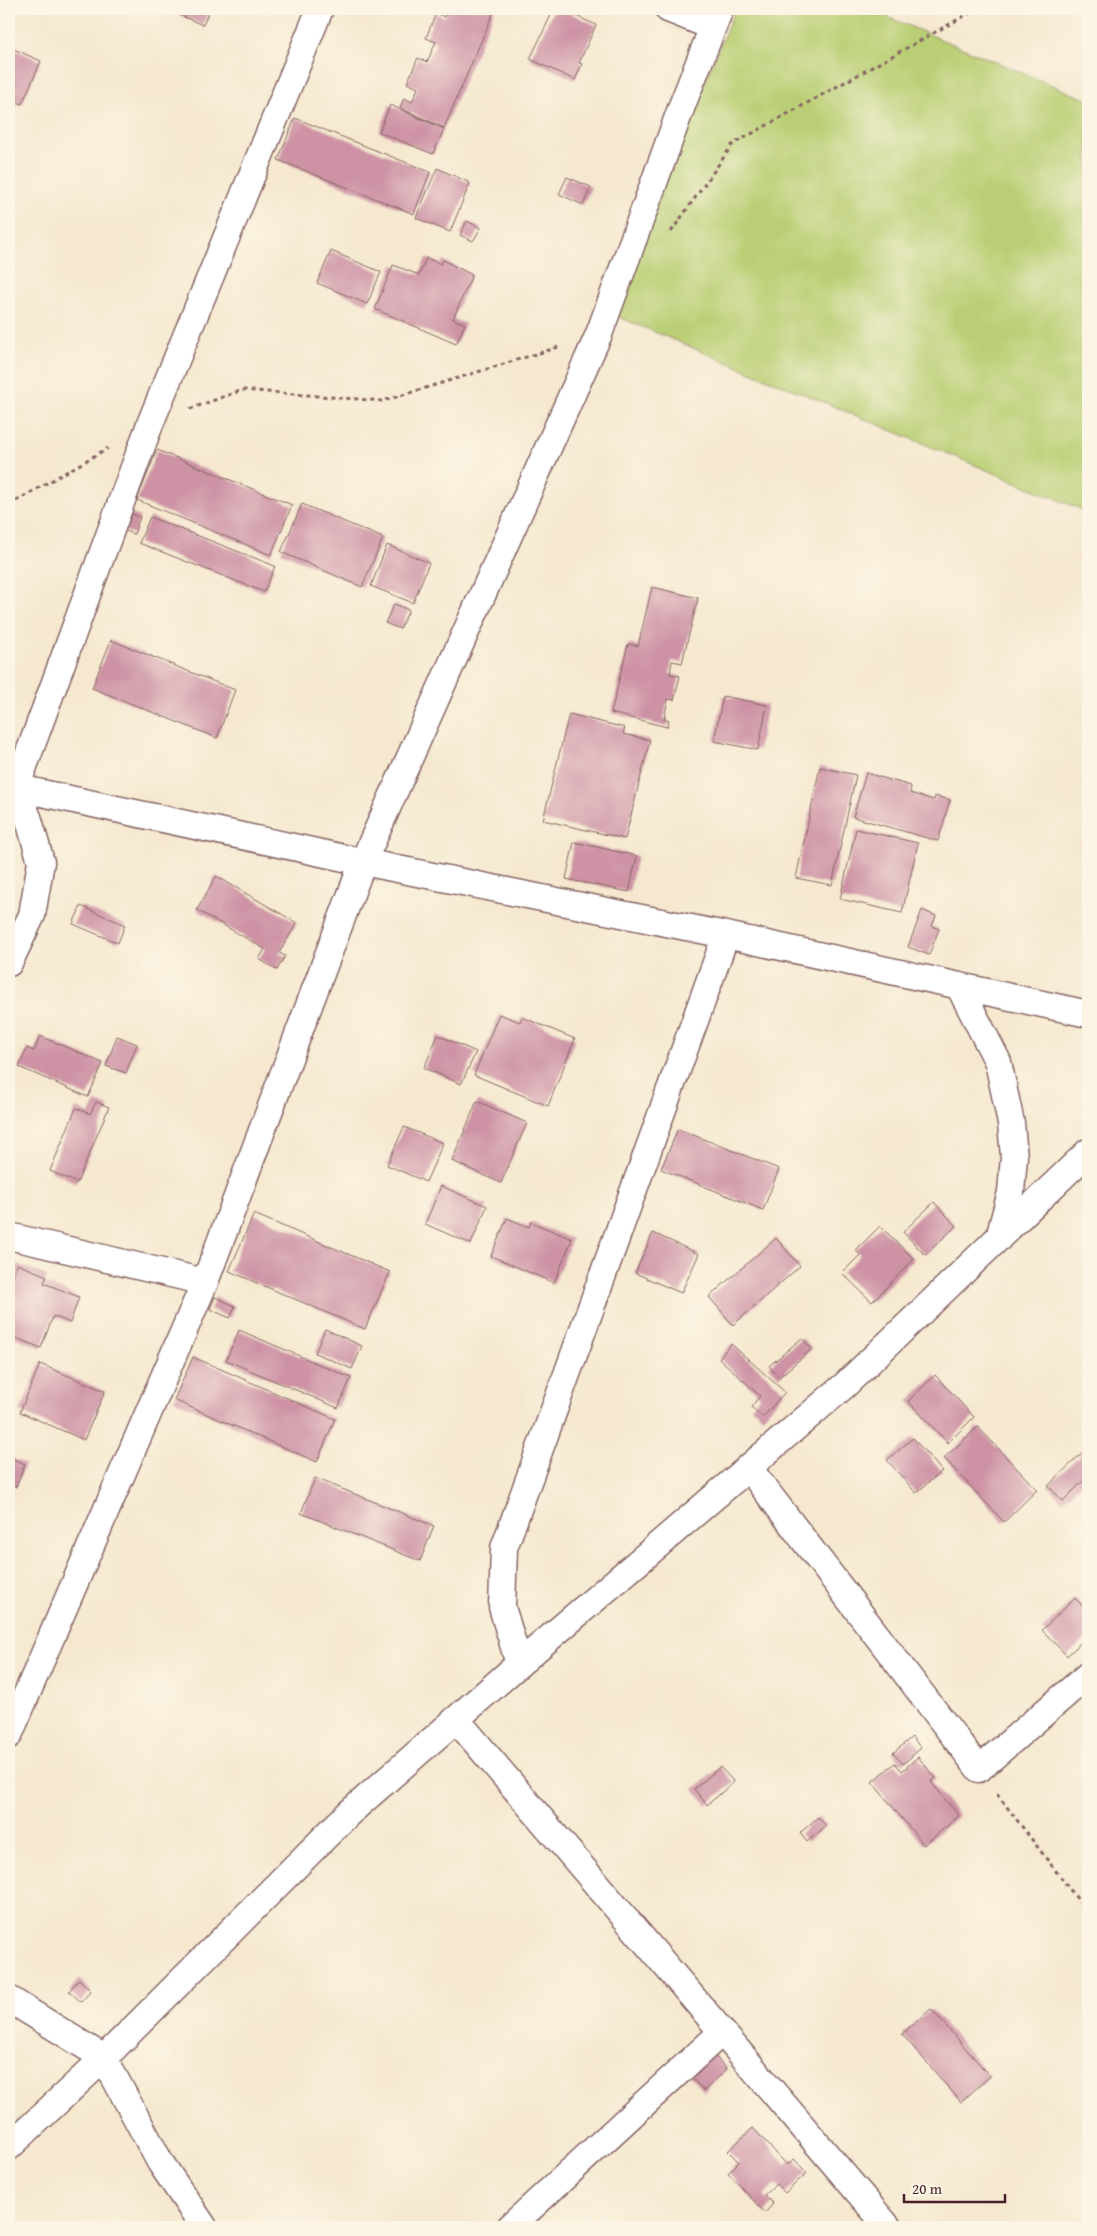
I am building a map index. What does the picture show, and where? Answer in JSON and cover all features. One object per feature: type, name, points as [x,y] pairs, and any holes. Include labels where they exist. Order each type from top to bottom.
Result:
[{"type":"street","points":[[9,963],[32,915],[41,862],[29,820],[13,787],[150,424],[320,9]]},
{"type":"street","points":[[9,1735],[205,1282],[363,862],[599,334],[683,103],[717,18],[668,9]]},
{"type":"street","points":[[13,787],[363,862],[726,935],[1088,1014]]},
{"type":"street","points":[[519,1664],[502,1607],[504,1548],[726,935]]},
{"type":"street","points":[[959,986],[998,1062],[1005,1087],[1011,1123],[1014,1157],[1011,1192],[999,1238]]},
{"type":"street","points":[[9,2147],[104,2058],[348,1814],[519,1664],[845,1385],[1088,1152]]},
{"type":"street","points":[[9,1236],[205,1282]]},
{"type":"street","points":[[748,1467],[979,1769],[1088,1675]]},
{"type":"street","points":[[456,1719],[888,2227]]},
{"type":"street","points":[[9,1999],[104,2058],[160,2162],[204,2227]]},
{"type":"street","points":[[510,2227],[722,2032]]},
{"type":"path","points":[[666,239],[733,144],[976,9]]},
{"type":"path","points":[[150,424],[242,390],[383,401],[599,334]]},
{"type":"path","points":[[9,504],[108,448]]},
{"type":"path","points":[[979,1769],[1088,1913]]},
{"type":"green space","points":[[735,9],[868,9],[1088,100],[1088,512],[609,313]]},
{"type":"building","points":[[165,9],[210,9],[203,25]]},
{"type":"building","points":[[448,9],[495,9],[444,128],[400,108],[404,98],[412,102],[418,88],[407,83],[418,58],[427,62],[436,42],[426,38],[436,13],[444,17]]},
{"type":"building","points":[[554,9],[561,9],[596,25],[579,63],[582,64],[575,80],[530,59]]},
{"type":"building","points":[[9,47],[41,61],[22,104],[9,99]]},
{"type":"building","points":[[390,105],[444,129],[433,154],[379,132]]},
{"type":"building","points":[[295,118],[430,172],[414,214],[278,160]]},
{"type":"building","points":[[437,168],[470,183],[450,232],[416,218]]},
{"type":"building","points":[[567,177],[591,187],[583,205],[559,194]]},
{"type":"building","points":[[467,221],[481,228],[473,241],[460,235]]},
{"type":"building","points":[[331,251],[381,272],[367,304],[317,283]]},
{"type":"building","points":[[426,258],[441,264],[443,260],[472,275],[453,319],[465,324],[456,344],[375,309],[393,265],[419,275]]},
{"type":"building","points":[[157,450],[292,505],[271,555],[137,500]]},
{"type":"building","points":[[302,504],[383,538],[362,587],[281,552]]},
{"type":"building","points":[[129,513],[140,517],[134,534],[123,530]]},
{"type":"building","points":[[150,517],[275,566],[264,592],[139,543]]},
{"type":"building","points":[[387,545],[429,563],[413,603],[371,586]]},
{"type":"building","points":[[652,587],[698,598],[682,663],[672,661],[670,674],[680,676],[674,700],[668,699],[664,719],[669,720],[667,727],[611,713],[628,644],[638,646]]},
{"type":"building","points":[[394,604],[409,610],[400,629],[385,623]]},
{"type":"building","points":[[111,640],[235,690],[217,738],[92,688]]},
{"type":"building","points":[[723,696],[767,705],[758,750],[714,741]]},
{"type":"building","points":[[569,714],[625,728],[623,734],[650,740],[625,839],[543,820]]},
{"type":"building","points":[[820,767],[856,775],[832,885],[796,878]]},
{"type":"building","points":[[866,773],[911,786],[910,793],[934,800],[935,796],[950,800],[938,841],[853,817]]},
{"type":"building","points":[[856,829],[918,843],[902,913],[840,899]]},
{"type":"building","points":[[574,842],[637,856],[629,892],[566,879]]},
{"type":"building","points":[[216,876],[297,923],[279,953],[285,956],[277,970],[259,959],[265,949],[197,910]]},
{"type":"building","points":[[81,906],[125,925],[118,943],[73,924]]},
{"type":"building","points":[[922,910],[936,916],[932,926],[939,929],[929,955],[908,947]]},
{"type":"building","points":[[499,1014],[520,1022],[522,1017],[575,1039],[548,1106],[474,1075]]},
{"type":"building","points":[[438,1035],[476,1052],[461,1084],[424,1068]]},
{"type":"building","points":[[40,1036],[103,1063],[88,1097],[19,1067],[27,1048],[34,1051]]},
{"type":"building","points":[[117,1036],[137,1044],[126,1073],[106,1066]]},
{"type":"building","points":[[477,1101],[527,1123],[501,1183],[452,1161]]},
{"type":"building","points":[[96,1102],[109,1107],[77,1183],[50,1171],[76,1108],[90,1114]]},
{"type":"building","points":[[404,1127],[443,1143],[426,1182],[387,1165]]},
{"type":"building","points":[[678,1129],[779,1169],[763,1210],[661,1169]]},
{"type":"building","points":[[441,1186],[487,1206],[471,1244],[425,1224]]},
{"type":"building","points":[[934,1202],[956,1226],[925,1255],[903,1232]]},
{"type":"building","points":[[254,1214],[390,1272],[365,1329],[229,1271]]},
{"type":"building","points":[[507,1218],[529,1227],[531,1222],[572,1239],[554,1283],[491,1256]]},
{"type":"building","points":[[880,1226],[914,1259],[872,1302],[842,1273],[860,1255],[856,1250]]},
{"type":"building","points":[[653,1233],[699,1254],[681,1293],[635,1273]]},
{"type":"building","points":[[776,1238],[800,1266],[733,1325],[709,1297]]},
{"type":"building","points":[[17,1264],[47,1276],[44,1283],[79,1297],[70,1323],[53,1316],[41,1348],[9,1335],[9,1287]]},
{"type":"building","points":[[215,1297],[235,1306],[230,1318],[210,1309]]},
{"type":"building","points":[[325,1329],[362,1346],[352,1369],[315,1353]]},
{"type":"building","points":[[239,1330],[351,1378],[338,1408],[226,1360]]},
{"type":"building","points":[[802,1338],[812,1349],[779,1377],[769,1366]]},
{"type":"building","points":[[731,1344],[785,1392],[763,1417],[751,1407],[760,1396],[719,1358]]},
{"type":"building","points":[[193,1357],[335,1419],[317,1462],[174,1400]]},
{"type":"building","points":[[40,1364],[105,1391],[84,1440],[20,1412]]},
{"type":"building","points":[[935,1375],[974,1417],[948,1443],[908,1401]]},
{"type":"building","points":[[978,1427],[1037,1490],[1004,1522],[944,1458]]},
{"type":"building","points":[[913,1438],[942,1471],[916,1493],[887,1460]]},
{"type":"building","points":[[1088,1447],[1088,1476],[1063,1501],[1048,1486]]},
{"type":"building","points":[[9,1457],[25,1464],[16,1487],[9,1484]]},
{"type":"building","points":[[315,1478],[434,1526],[420,1561],[301,1513]]},
{"type":"building","points":[[1075,1598],[1088,1612],[1088,1636],[1067,1656],[1042,1630]]},
{"type":"building","points":[[912,1737],[921,1748],[903,1764],[893,1753]]},
{"type":"building","points":[[918,1757],[936,1778],[931,1782],[959,1816],[924,1845],[872,1782],[895,1763],[902,1771]]},
{"type":"building","points":[[720,1767],[734,1782],[707,1805],[694,1789]]},
{"type":"building","points":[[818,1817],[826,1826],[807,1842],[800,1833]]},
{"type":"building","points":[[79,1979],[91,1991],[81,2002],[69,1991]]},
{"type":"building","points":[[931,2009],[990,2076],[961,2102],[902,2034]]},
{"type":"building","points":[[712,2053],[727,2069],[704,2091],[689,2075]]},
{"type":"building","points":[[753,2128],[787,2165],[794,2159],[807,2173],[785,2193],[776,2184],[764,2195],[773,2204],[765,2213],[728,2173],[739,2162],[728,2151]]}]
